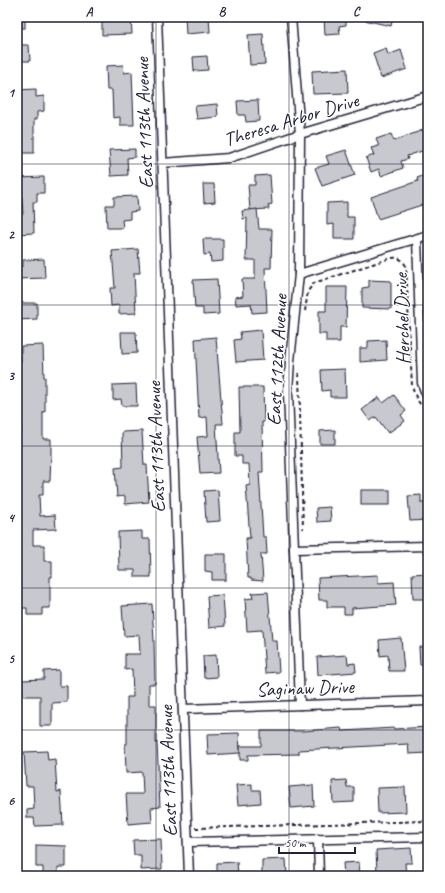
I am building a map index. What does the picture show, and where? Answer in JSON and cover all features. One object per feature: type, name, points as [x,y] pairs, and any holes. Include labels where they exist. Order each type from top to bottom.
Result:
[{"type":"street","name":"East 113th Avenue","points":[[157,17],[189,876]]},
{"type":"street","name":"East 112th Avenue","points":[[291,17],[300,134],[299,274],[288,392],[300,705]]},
{"type":"street","name":"Theresa Arbor Drive","points":[[162,163],[229,158],[300,134],[428,96]]},
{"type":"street","points":[[299,274],[428,235]]},
{"type":"street","name":"Herchel Drive","points":[[417,239],[422,383],[428,396]]},
{"type":"street","points":[[294,549],[428,546]]},
{"type":"street","name":"Saginaw Drive","points":[[183,709],[428,701]]},
{"type":"street","points":[[188,842],[428,837]]},
{"type":"street","points":[[318,839],[319,876]]},
{"type":"path","points":[[304,318],[308,291],[314,283],[391,258],[396,257],[402,260],[406,266],[412,386],[416,398],[422,407],[428,410]]},
{"type":"path","points":[[299,372],[303,529]]},
{"type":"path","points":[[188,829],[198,827],[428,821]]},
{"type":"building","points":[[17,17],[25,17],[25,28],[17,28]]},
{"type":"building","points":[[102,17],[131,17],[132,34],[102,35]]},
{"type":"building","points":[[185,17],[209,17],[210,32],[186,34]]},
{"type":"building","points":[[324,17],[346,17],[346,25],[339,26],[340,34],[325,35]]},
{"type":"building","points":[[365,17],[393,17],[391,26],[364,20]]},
{"type":"building","points":[[263,34],[265,64],[250,65],[248,35]]},
{"type":"building","points":[[17,45],[29,45],[30,61],[17,61]]},
{"type":"building","points":[[386,48],[388,55],[401,50],[407,69],[381,78],[373,53]]},
{"type":"building","points":[[207,56],[208,70],[194,71],[193,57]]},
{"type":"building","points":[[123,65],[124,73],[132,72],[134,125],[120,125],[120,117],[113,118],[112,90],[107,90],[106,66]]},
{"type":"building","points":[[347,69],[348,93],[313,94],[312,71]]},
{"type":"building","points":[[36,89],[36,97],[44,96],[44,111],[37,112],[37,119],[34,119],[34,153],[17,153],[17,90]]},
{"type":"building","points":[[258,100],[259,121],[246,122],[245,115],[238,115],[237,101]]},
{"type":"building","points":[[217,104],[218,117],[197,119],[195,106]]},
{"type":"building","points":[[428,128],[428,149],[407,156],[408,159],[401,161],[403,168],[381,176],[379,169],[371,172],[366,158],[374,155],[371,148],[379,146],[376,139],[391,134],[394,141]]},
{"type":"building","points":[[135,149],[135,157],[127,158],[128,175],[111,176],[109,150]]},
{"type":"building","points":[[346,150],[355,175],[322,186],[315,168],[329,164],[326,156]]},
{"type":"building","points":[[428,174],[428,203],[378,219],[371,197],[418,181],[417,178]]},
{"type":"building","points":[[270,175],[272,204],[268,205],[269,209],[250,210],[248,185],[255,185],[255,176]]},
{"type":"building","points":[[44,177],[44,193],[37,193],[37,202],[33,202],[34,233],[17,234],[17,214],[23,214],[21,186],[17,186],[17,178]]},
{"type":"building","points":[[203,184],[214,184],[215,202],[204,203]]},
{"type":"building","points":[[137,196],[138,211],[130,212],[130,219],[122,220],[123,228],[107,228],[106,205],[114,205],[114,197]]},
{"type":"building","points":[[347,202],[347,217],[354,217],[354,239],[334,239],[334,224],[327,225],[327,203]]},
{"type":"building","points":[[257,209],[259,229],[272,229],[271,268],[265,268],[267,312],[252,313],[251,304],[236,305],[235,297],[243,296],[242,279],[255,279],[255,260],[246,260],[247,218],[243,219],[242,211]]},
{"type":"building","points":[[203,239],[223,239],[223,261],[211,262],[210,254],[204,255]]},
{"type":"building","points":[[138,249],[140,273],[134,273],[136,313],[119,314],[119,305],[111,306],[110,288],[115,288],[112,251]]},
{"type":"building","points":[[44,259],[45,278],[17,279],[17,266],[23,266],[23,260]]},
{"type":"building","points":[[217,279],[219,314],[203,315],[203,308],[195,308],[193,280]]},
{"type":"building","points":[[369,280],[391,281],[391,309],[362,308],[362,288],[369,287]]},
{"type":"building","points":[[326,287],[347,287],[346,327],[340,327],[340,342],[326,342],[326,334],[319,334],[319,311],[326,311]]},
{"type":"building","points":[[17,303],[37,303],[37,319],[17,320]]},
{"type":"building","points":[[261,330],[263,360],[236,362],[234,340],[241,339],[240,332]]},
{"type":"building","points":[[121,332],[136,332],[137,353],[122,354]]},
{"type":"building","points":[[216,337],[223,424],[216,424],[219,473],[200,474],[197,437],[208,436],[207,417],[199,418],[195,339]]},
{"type":"building","points":[[386,340],[387,360],[360,362],[360,348],[368,348],[368,341]]},
{"type":"building","points":[[43,345],[45,412],[43,412],[43,439],[51,439],[51,453],[50,481],[43,481],[43,495],[39,495],[40,516],[55,515],[56,529],[33,530],[33,545],[44,545],[44,561],[52,561],[52,577],[50,577],[50,608],[42,608],[42,615],[27,615],[27,608],[20,608],[17,433],[21,433],[21,405],[17,405],[17,362],[21,362],[21,346]]},
{"type":"building","points":[[345,369],[346,397],[330,397],[330,390],[322,391],[321,370]]},
{"type":"building","points":[[136,384],[137,406],[122,406],[121,399],[113,400],[113,385]]},
{"type":"building","points":[[239,387],[263,387],[263,472],[259,472],[263,537],[266,537],[267,554],[261,554],[263,581],[251,580],[251,578],[248,578],[246,538],[250,538],[246,486],[250,485],[249,464],[242,464],[242,456],[235,456],[235,432],[240,432]]},
{"type":"building","points":[[394,395],[406,411],[401,415],[405,421],[388,433],[376,417],[370,421],[362,410],[379,397],[383,403]]},
{"type":"building","points":[[335,430],[335,444],[320,444],[320,431]]},
{"type":"building","points":[[142,431],[144,465],[147,465],[149,502],[125,504],[125,496],[117,497],[115,468],[123,467],[122,432]]},
{"type":"building","points":[[218,490],[220,521],[206,522],[204,491]]},
{"type":"building","points":[[361,490],[390,490],[390,505],[361,505]]},
{"type":"building","points":[[421,495],[421,503],[428,503],[428,520],[410,521],[408,496]]},
{"type":"building","points":[[330,507],[331,521],[317,522],[316,508]]},
{"type":"building","points":[[142,531],[142,539],[150,539],[151,577],[135,577],[135,570],[119,570],[118,532]]},
{"type":"building","points":[[205,554],[226,554],[226,580],[212,580],[212,572],[205,571]]},
{"type":"building","points":[[428,573],[428,599],[413,599],[412,574]]},
{"type":"building","points":[[378,575],[378,583],[394,582],[396,605],[352,608],[352,614],[344,614],[344,607],[327,607],[327,600],[319,600],[318,578]]},
{"type":"building","points":[[268,592],[272,641],[277,641],[279,672],[265,673],[262,630],[247,631],[245,599],[253,598],[252,593]]},
{"type":"building","points":[[223,595],[225,626],[209,628],[207,596]]},
{"type":"building","points":[[152,604],[155,684],[149,684],[149,705],[156,705],[156,743],[157,742],[160,807],[151,808],[152,822],[128,824],[126,794],[143,794],[142,772],[126,773],[125,744],[127,744],[127,697],[133,697],[132,669],[125,670],[125,654],[140,654],[139,635],[124,636],[122,606]]},
{"type":"building","points":[[401,638],[404,671],[389,671],[388,655],[380,656],[379,640]]},
{"type":"building","points":[[419,647],[428,647],[428,664],[420,665]]},
{"type":"building","points":[[216,655],[217,677],[204,678],[203,656]]},
{"type":"building","points":[[347,655],[348,664],[355,663],[356,672],[318,675],[317,657]]},
{"type":"building","points":[[59,670],[59,686],[67,686],[67,702],[52,703],[52,726],[40,726],[40,696],[23,696],[22,680],[44,679],[44,671]]},
{"type":"building","points":[[428,727],[428,753],[409,754],[408,744],[299,750],[299,754],[248,755],[248,760],[240,760],[240,746],[261,746],[261,731],[303,731],[341,728],[342,731]]},
{"type":"building","points":[[239,733],[240,753],[208,755],[207,734]]},
{"type":"building","points":[[47,751],[48,760],[55,759],[57,792],[61,791],[63,825],[35,826],[34,818],[27,818],[27,810],[34,809],[33,786],[26,786],[24,752]]},
{"type":"building","points":[[346,780],[347,787],[354,787],[354,802],[333,803],[332,781]]},
{"type":"building","points":[[252,784],[252,790],[260,790],[261,803],[238,805],[236,785]]},
{"type":"building","points":[[313,785],[314,806],[291,808],[289,787]]},
{"type":"building","points":[[405,787],[406,812],[378,813],[377,788]]},
{"type":"building","points":[[161,839],[162,869],[141,870],[141,855],[134,855],[133,840]]},
{"type":"building","points":[[36,845],[66,846],[66,867],[58,867],[58,874],[43,874],[43,867],[36,867]]},
{"type":"building","points":[[411,848],[412,863],[405,863],[406,876],[385,876],[385,872],[377,873],[376,850]]},
{"type":"building","points":[[286,859],[287,876],[262,876],[262,860]]},
{"type":"building","points":[[237,862],[238,876],[217,876],[217,863]]},
{"type":"building","points":[[359,862],[360,876],[344,876],[343,863]]}]
